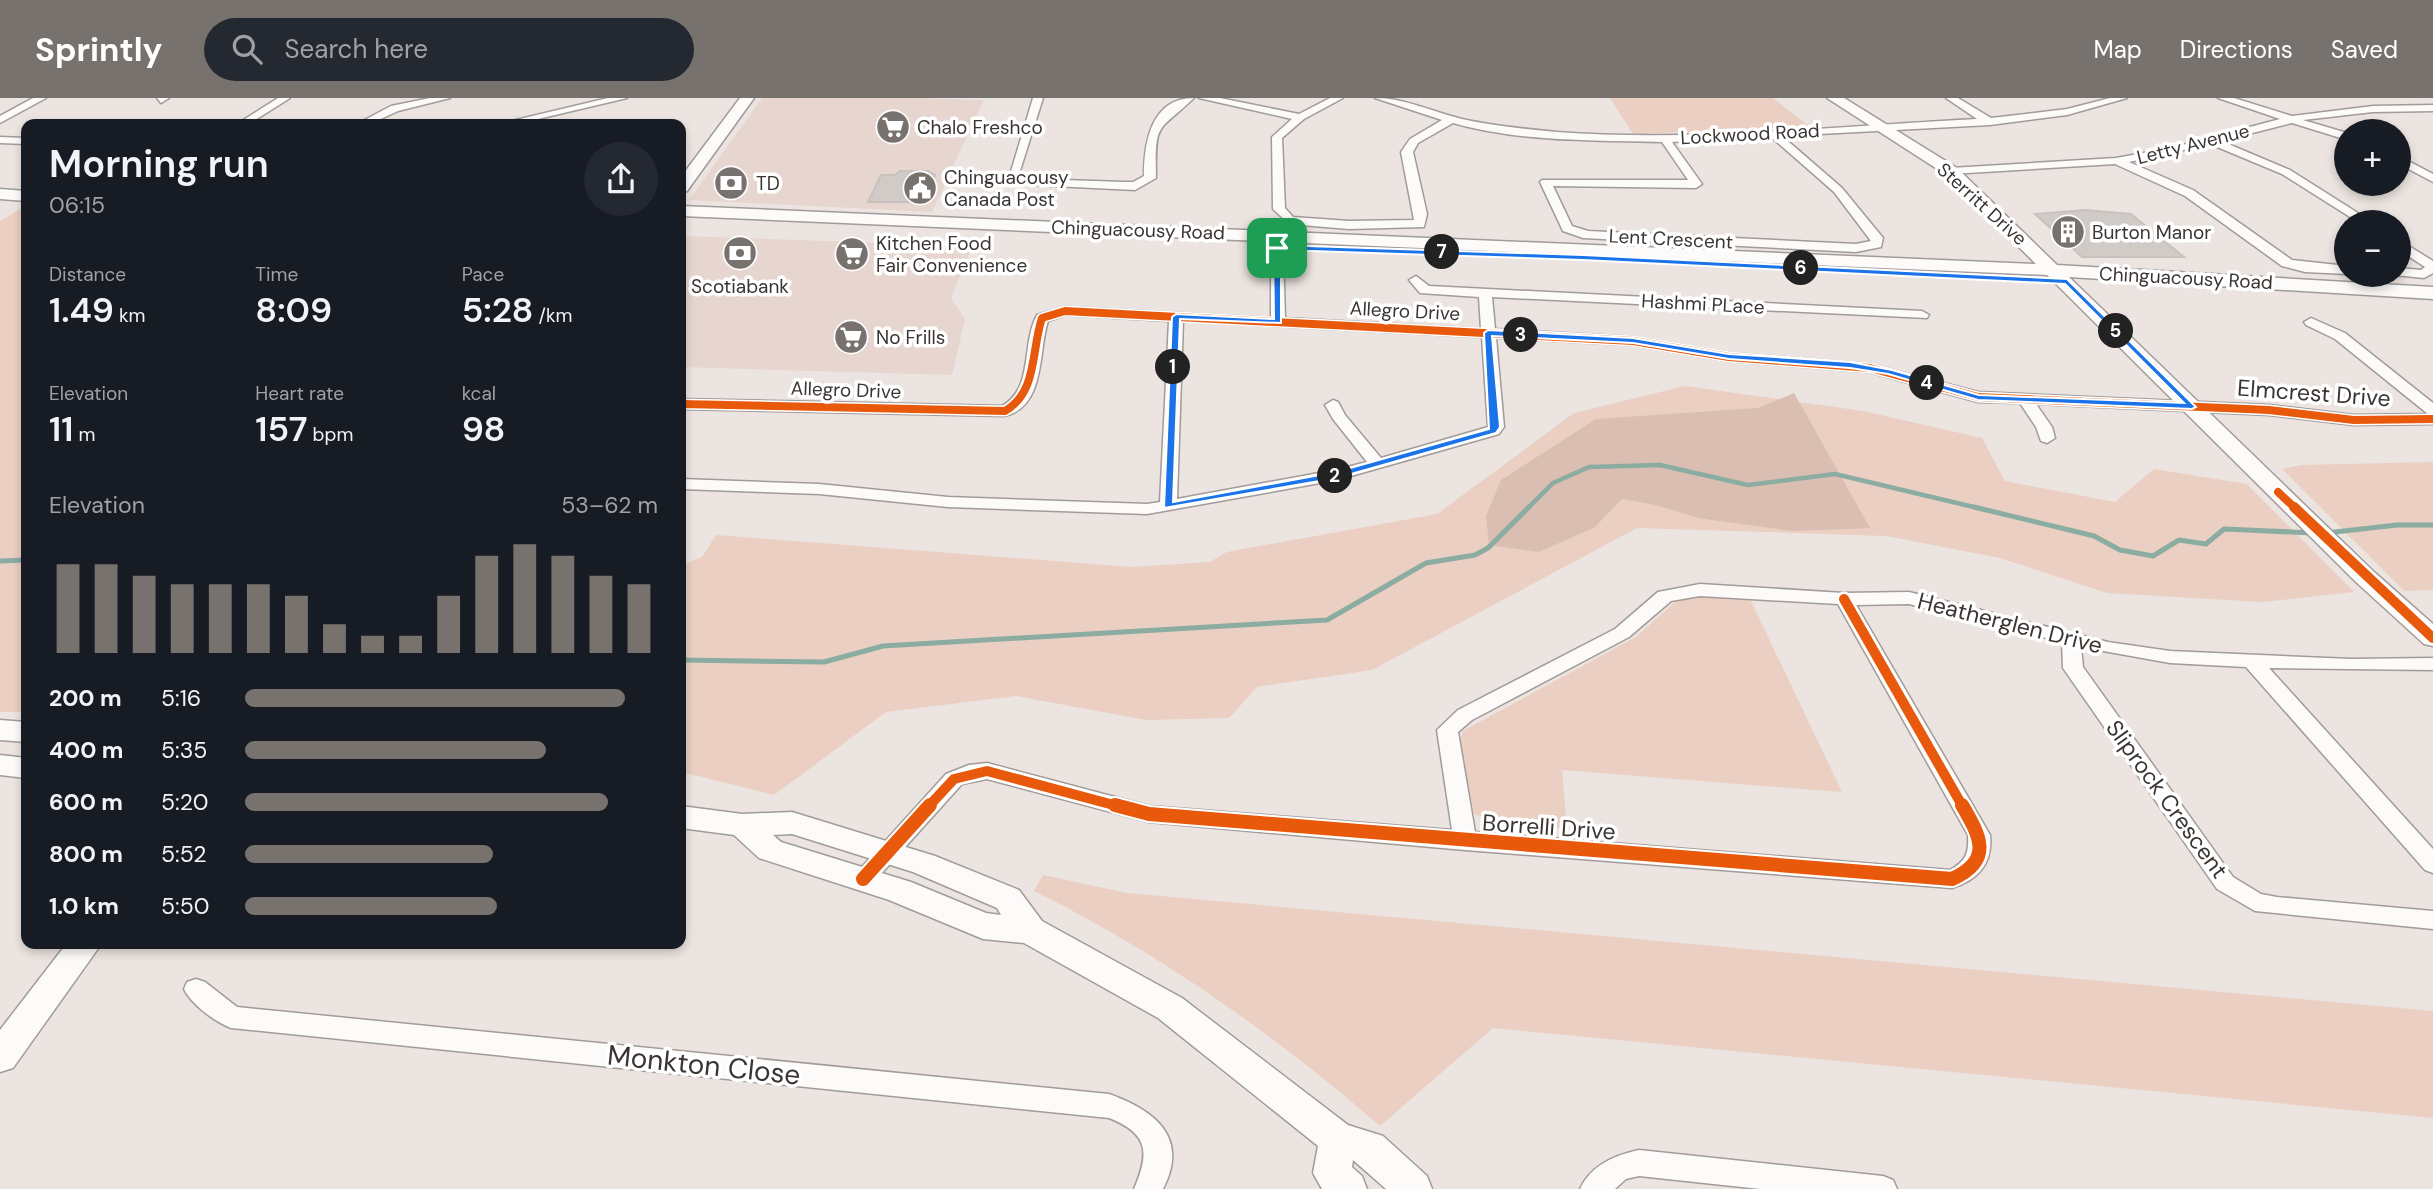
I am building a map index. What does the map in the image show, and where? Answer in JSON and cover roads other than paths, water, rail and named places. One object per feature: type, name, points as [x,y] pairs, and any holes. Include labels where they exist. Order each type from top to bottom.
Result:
[{"type":"main road","name":"Sterritt Drive","points":[[1834,98],[1878,128],[1951,171],[2365,577],[2433,638]]},
{"type":"main road","points":[[686,157],[738,100]]},
{"type":"main road","points":[[686,180],[738,100]]},
{"type":"main road","points":[[0,183],[21,184]]},
{"type":"main road","points":[[0,194],[21,196]]},
{"type":"main road","name":"Chinguacousy Road","points":[[686,211],[2433,293]]},
{"type":"main road","name":"Chinguacousy Road","points":[[686,225],[2061,276],[2433,299]]},
{"type":"main road","points":[[0,730],[21,732]]},
{"type":"main road","points":[[0,765],[21,767]]},
{"type":"main road","points":[[686,818],[743,825],[792,823],[887,852],[1008,899],[1030,930]]},
{"type":"main road","points":[[743,825],[770,850],[863,879],[983,926],[1030,930],[1170,1008],[1338,1139],[1370,1148],[1413,1189]]},
{"type":"main road","points":[[0,1057],[81,949]]},
{"type":"main road","points":[[1338,1139],[1332,1173],[1348,1189]]},
{"type":"street","points":[[0,120],[41,98]]},
{"type":"street","points":[[250,119],[285,98]]},
{"type":"street","points":[[372,119],[395,108],[445,98]]},
{"type":"street","points":[[538,119],[572,114],[622,98]]},
{"type":"street","points":[[1038,98],[1013,176],[1032,182],[1124,186],[1142,184],[1150,178],[1153,128],[1158,119],[1189,98]]},
{"type":"street","points":[[1204,98],[1300,117]]},
{"type":"street","points":[[1338,98],[1300,117],[1277,137],[1279,209],[1283,215],[1298,222],[1408,226],[1422,221],[1407,152],[1414,141],[1451,119]]},
{"type":"street","name":"Lockwood Road","points":[[1380,98],[1451,119],[1533,133],[1665,139],[1990,122],[2067,112],[2122,98]]},
{"type":"street","points":[[1951,98],[1990,122]]},
{"type":"street","points":[[2083,98],[2099,103]]},
{"type":"street","points":[[2223,98],[2334,133]]},
{"type":"street","name":"Letty Avenue","points":[[1951,171],[2116,161],[2292,119],[2352,110],[2431,109]]},
{"type":"street","name":"Lent Crescent","points":[[1665,139],[1696,184],[1546,182],[1567,228],[1587,235],[1856,248],[1877,244],[1877,238],[1838,190],[1772,133]]},
{"type":"street","points":[[0,140],[21,141]]},
{"type":"street","points":[[2210,140],[2286,172],[2347,210]]},
{"type":"street","points":[[2116,161],[2189,193],[2287,263],[2305,268],[2334,269]]},
{"type":"street","points":[[2411,166],[2433,179]]},
{"type":"street","points":[[1277,248],[1278,322]]},
{"type":"street","points":[[2411,252],[2433,267],[2424,274],[2411,273]]},
{"type":"street","name":"Hashmi PLace","points":[[1416,281],[1425,290],[1922,315]]},
{"type":"street","points":[[1485,293],[1488,333]]},
{"type":"street","name":"Allegro Drive","points":[[686,404],[1005,411],[1015,407],[1025,396],[1040,322],[1046,315],[1065,312],[1633,341],[1729,357],[1850,365],[1889,372],[1965,395],[2192,407]]},
{"type":"street","points":[[1168,506],[1176,317]]},
{"type":"street","points":[[2311,321],[2340,336],[2433,411]]},
{"type":"street","name":"Allegro Drive","points":[[686,484],[797,488],[948,502],[1088,508],[1168,506],[1241,494],[1378,465],[1493,431],[1496,427],[1488,333]]},
{"type":"street","points":[[2025,400],[2047,438]]},
{"type":"street","points":[[1333,405],[1338,416],[1378,465]]},
{"type":"street","name":"Elmcrest Drive","points":[[2192,407],[2269,410],[2354,420],[2433,419]]},
{"type":"street","name":"Heatherglen Drive","points":[[1465,842],[1447,730],[1465,715],[1622,633],[1643,618],[1658,601],[1675,593],[1700,590],[1928,600],[2071,639],[2143,654],[2351,665],[2433,664]]},
{"type":"street","name":"Borrelli Drive","points":[[863,879],[954,779],[987,771],[1150,814],[1465,842],[1951,879],[1967,873],[1978,863],[1982,850],[1979,835],[1844,598]]},
{"type":"street","name":"Sliprock Crescent","points":[[2071,639],[2073,668],[2225,883],[2255,902],[2433,920]]},
{"type":"street","points":[[2252,661],[2433,864]]},
{"type":"street","name":"Monkton Close","points":[[196,989],[231,1017],[1109,1106],[1132,1112],[1147,1127],[1156,1142],[1159,1161],[1155,1178],[1148,1189]]},
{"type":"street","points":[[1594,1189],[1619,1167],[1639,1163],[1853,1188],[1883,1189]]},
{"type":"waterway","points":[[686,660],[824,662],[883,646],[1327,620],[1426,563],[1475,555],[1488,548],[1553,483],[1589,467],[1660,465],[1748,485],[1835,474],[1982,509]]},
{"type":"waterway","points":[[1974,507],[2094,536],[2120,550],[2153,556],[2179,540],[2206,544],[2224,529],[2313,533]]},
{"type":"waterway","points":[[2326,533],[2397,525],[2433,525]]},
{"type":"waterway","points":[[0,561],[21,560]]},
{"type":"place","name":"Chalo Freshco","points":[[893,127]]},
{"type":"place","name":"TD","points":[[731,183]]},
{"type":"place","name":"Chinguacousy Canada Post","points":[[920,188]]},
{"type":"place","name":"Burton Manor","points":[[2068,232]]},
{"type":"place","name":"Scotiabank","points":[[740,253]]},
{"type":"place","name":"Kitchen Food Fair Convenience","points":[[852,254]]},
{"type":"place","name":"No Frills","points":[[851,337]]}]
